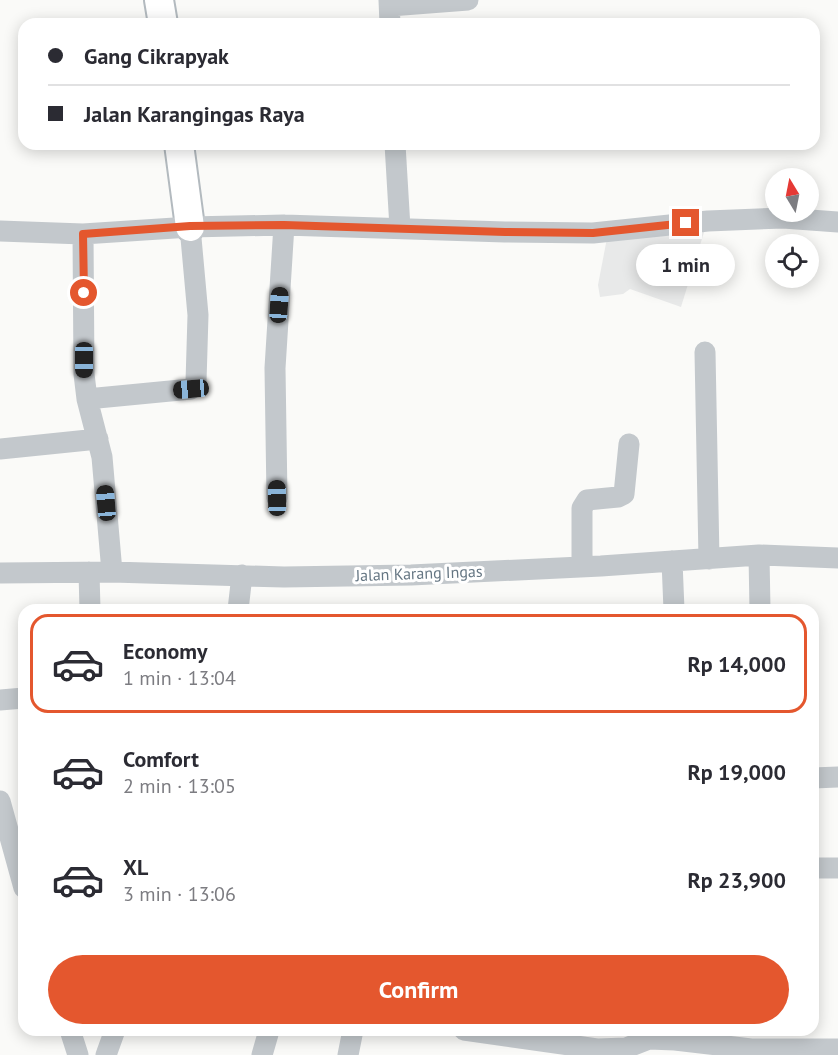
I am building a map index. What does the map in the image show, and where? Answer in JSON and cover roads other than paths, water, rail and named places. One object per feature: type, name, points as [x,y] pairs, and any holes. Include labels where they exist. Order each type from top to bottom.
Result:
[{"type":"street","points":[[159,0],[162,18]]},
{"type":"street","points":[[390,10],[468,0]]},
{"type":"street","points":[[87,399],[191,389],[196,382],[198,315],[190,226],[180,150]]},
{"type":"street","points":[[395,150],[400,228]]},
{"type":"street","points":[[0,231],[83,234],[190,226],[284,225],[593,233],[708,221],[783,218],[838,222]]},
{"type":"street","points":[[277,498],[275,368],[284,225]]},
{"type":"street","points":[[83,234],[84,374],[87,399],[102,457],[112,572]]},
{"type":"street","points":[[705,352],[709,559]]},
{"type":"street","points":[[0,449],[98,439]]},
{"type":"street","points":[[582,567],[582,508],[586,500],[618,497],[624,494],[628,444]]},
{"type":"street","points":[[759,555],[760,604]]},
{"type":"street","name":"Jalan Karang Ingas","points":[[0,573],[112,572],[284,577],[411,575],[582,567],[759,555],[838,558]]},
{"type":"street","points":[[672,561],[674,604]]},
{"type":"street","points":[[89,572],[90,604]]},
{"type":"street","points":[[239,604],[242,575]]},
{"type":"street","points":[[0,700],[18,698]]},
{"type":"street","points":[[819,778],[838,777]]},
{"type":"street","points":[[0,801],[18,855]]},
{"type":"street","points":[[819,868],[838,868]]},
{"type":"street","points":[[72,1036],[78,1055]]},
{"type":"street","points":[[106,1055],[113,1036]]},
{"type":"street","points":[[262,1055],[267,1036]]},
{"type":"street","points":[[348,1055],[352,1036]]},
{"type":"street","points":[[522,1036],[597,1049],[626,1048],[649,1039],[728,1051],[838,1049]]}]
